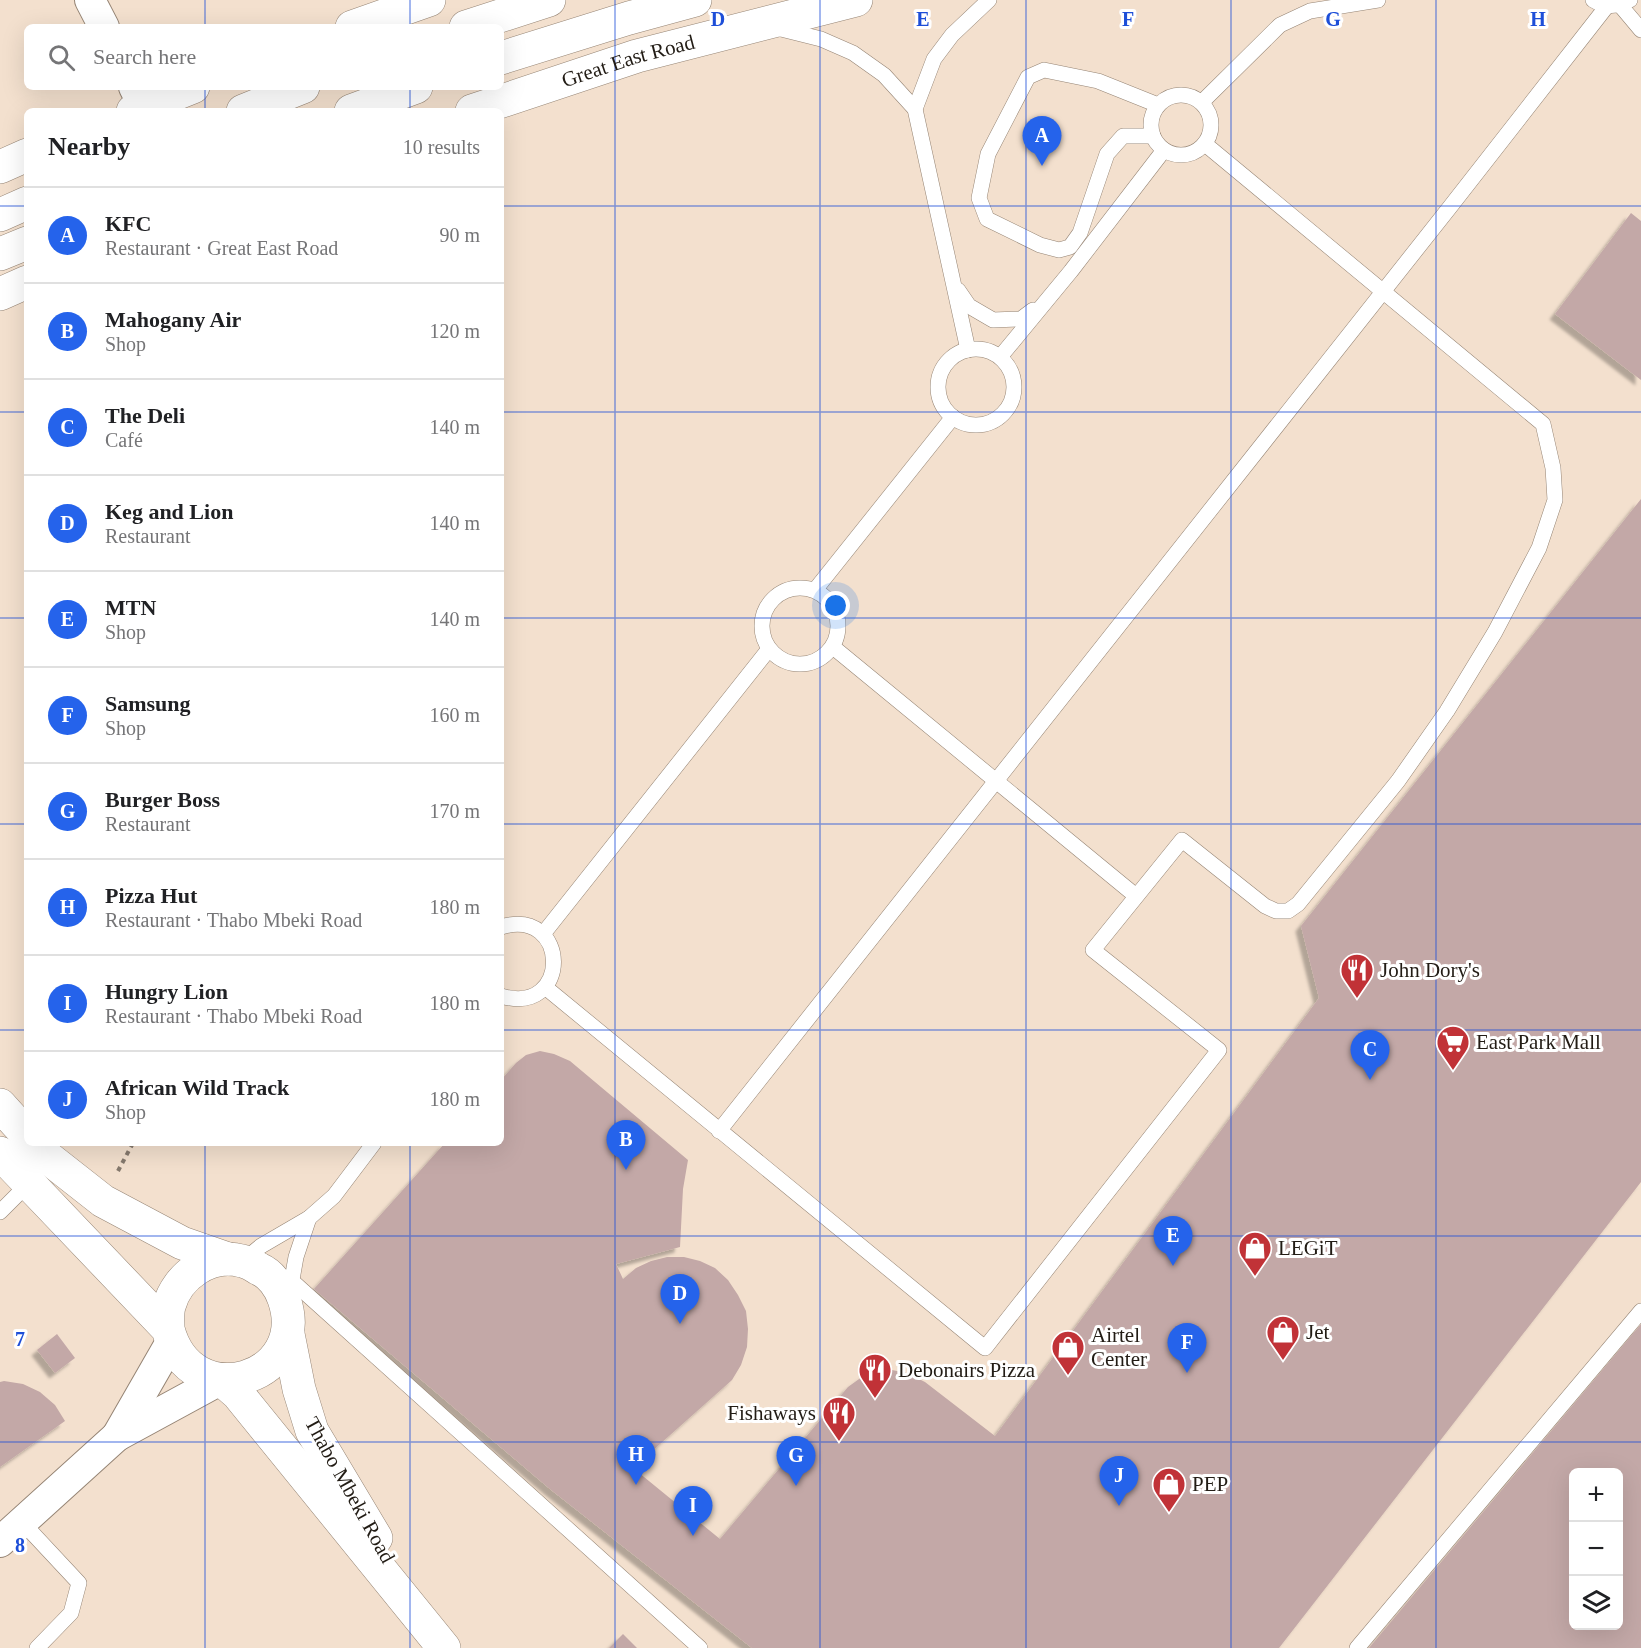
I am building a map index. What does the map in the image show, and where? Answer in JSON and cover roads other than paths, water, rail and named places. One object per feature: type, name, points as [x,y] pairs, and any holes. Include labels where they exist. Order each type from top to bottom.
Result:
[{"type":"main road","points":[[361,24],[429,0]]},
{"type":"main road","points":[[475,24],[549,0]]},
{"type":"main road","name":"Great East Road","points":[[504,57],[694,0]]},
{"type":"main road","name":"Great East Road","points":[[481,108],[637,56],[856,0]]},
{"type":"main road","points":[[137,102],[182,90]]},
{"type":"main road","points":[[250,108],[296,90]]},
{"type":"main road","points":[[359,108],[408,90]]},
{"type":"main road","points":[[0,167],[24,156]]},
{"type":"main road","points":[[0,215],[24,204]]},
{"type":"main road","points":[[0,255],[24,244]]},
{"type":"main road","points":[[0,294],[24,283]]},
{"type":"main road","name":"Thabo Mbeki Road","points":[[0,1105],[13,1151],[28,1184],[170,1336],[182,1360],[199,1373],[221,1380],[238,1394],[439,1643]]},
{"type":"main road","name":"Thabo Mbeki Road","points":[[13,1151],[47,1157],[103,1201],[182,1243],[265,1271],[280,1288],[289,1308],[299,1389],[312,1431],[439,1643]]},
{"type":"main road","points":[[170,1336],[168,1309],[175,1289],[189,1274],[207,1263],[235,1260]]},
{"type":"main road","points":[[221,1380],[240,1379],[256,1374],[270,1364],[281,1350],[289,1308]]},
{"type":"street","points":[[90,0],[102,24]]},
{"type":"street","points":[[117,1436],[170,1336]]},
{"type":"street","points":[[0,1542],[117,1436],[221,1380]]},
{"type":"lane","points":[[915,110],[934,59],[951,35],[989,0]]},
{"type":"lane","points":[[1202,102],[1280,25],[1310,11],[1378,0]]},
{"type":"lane","points":[[719,1131],[1612,3],[1641,30]]},
{"type":"lane","points":[[760,24],[821,39],[853,53],[884,75],[915,110],[968,350]]},
{"type":"lane","points":[[1152,136],[1123,136],[1107,154],[1080,233],[1070,247],[1053,249],[987,219],[979,198],[988,154],[1028,77],[1044,70],[1098,81],[1158,105]]},
{"type":"lane","points":[[1187,95],[1202,102],[1210,115],[1212,130],[1205,144],[1193,153],[1178,155],[1164,150],[1152,136],[1151,119],[1158,105],[1171,96],[1187,95]]},
{"type":"lane","points":[[545,987],[985,1348],[1219,1050],[1093,950],[1182,840],[1265,906],[1276,912],[1288,912],[1298,903],[1398,781],[1447,711],[1496,632],[1539,548],[1555,500],[1553,468],[1543,424],[1205,144]]},
{"type":"lane","points":[[1000,357],[1071,271],[1164,150]]},
{"type":"lane","points":[[953,283],[969,306],[993,320],[1021,319],[1043,304]]},
{"type":"lane","points":[[968,350],[990,351],[1000,357],[1009,367],[1014,379],[1014,392],[1010,405],[991,423],[977,425],[964,423],[944,408],[939,397],[938,385],[947,363],[968,350]]},
{"type":"lane","points":[[815,590],[953,417]]},
{"type":"lane","points":[[793,588],[815,590],[827,598],[838,621],[838,634],[833,647],[823,657],[809,663],[794,664],[780,659],[769,649],[764,639],[762,629],[766,607],[773,598],[793,588]]},
{"type":"lane","points":[[833,647],[1137,896]]},
{"type":"lane","points":[[543,934],[769,649]]},
{"type":"lane","points":[[504,926],[522,924],[533,927],[543,934],[551,946],[554,960],[552,975],[545,987],[536,995],[512,1000],[504,997]]},
{"type":"lane","points":[[235,1260],[309,1218],[334,1196],[372,1146]]},
{"type":"lane","points":[[0,1212],[28,1184]]},
{"type":"lane","points":[[309,1218],[296,1257],[289,1308],[700,1648]]},
{"type":"lane","points":[[1357,1648],[1641,1311]]},
{"type":"lane","points":[[22,1522],[79,1583],[71,1613],[37,1648]]},
{"type":"place","name":"KFC","points":[[1042,166]]},
{"type":"place","name":"John Dory's","points":[[1357,999]]},
{"type":"place","name":"East Park Mall","points":[[1453,1071]]},
{"type":"place","name":"The Deli","points":[[1370,1080]]},
{"type":"place","name":"Mahogany Air","points":[[626,1170]]},
{"type":"place","name":"MTN","points":[[1173,1266]]},
{"type":"place","name":"LEGiT","points":[[1255,1277]]},
{"type":"place","name":"Keg and Lion","points":[[680,1324]]},
{"type":"place","name":"Jet","points":[[1283,1361]]},
{"type":"place","name":"Samsung","points":[[1187,1373]]},
{"type":"place","name":"Airtel Center","points":[[1068,1376]]},
{"type":"place","name":"Debonairs Pizza","points":[[875,1399]]},
{"type":"place","name":"Fishaways","points":[[839,1442]]},
{"type":"place","name":"Pizza Hut","points":[[636,1485]]},
{"type":"place","name":"Burger Boss","points":[[796,1486]]},
{"type":"place","name":"African Wild Track","points":[[1119,1506]]},
{"type":"place","name":"PEP","points":[[1169,1513]]},
{"type":"place","name":"Hungry Lion","points":[[693,1536]]}]
